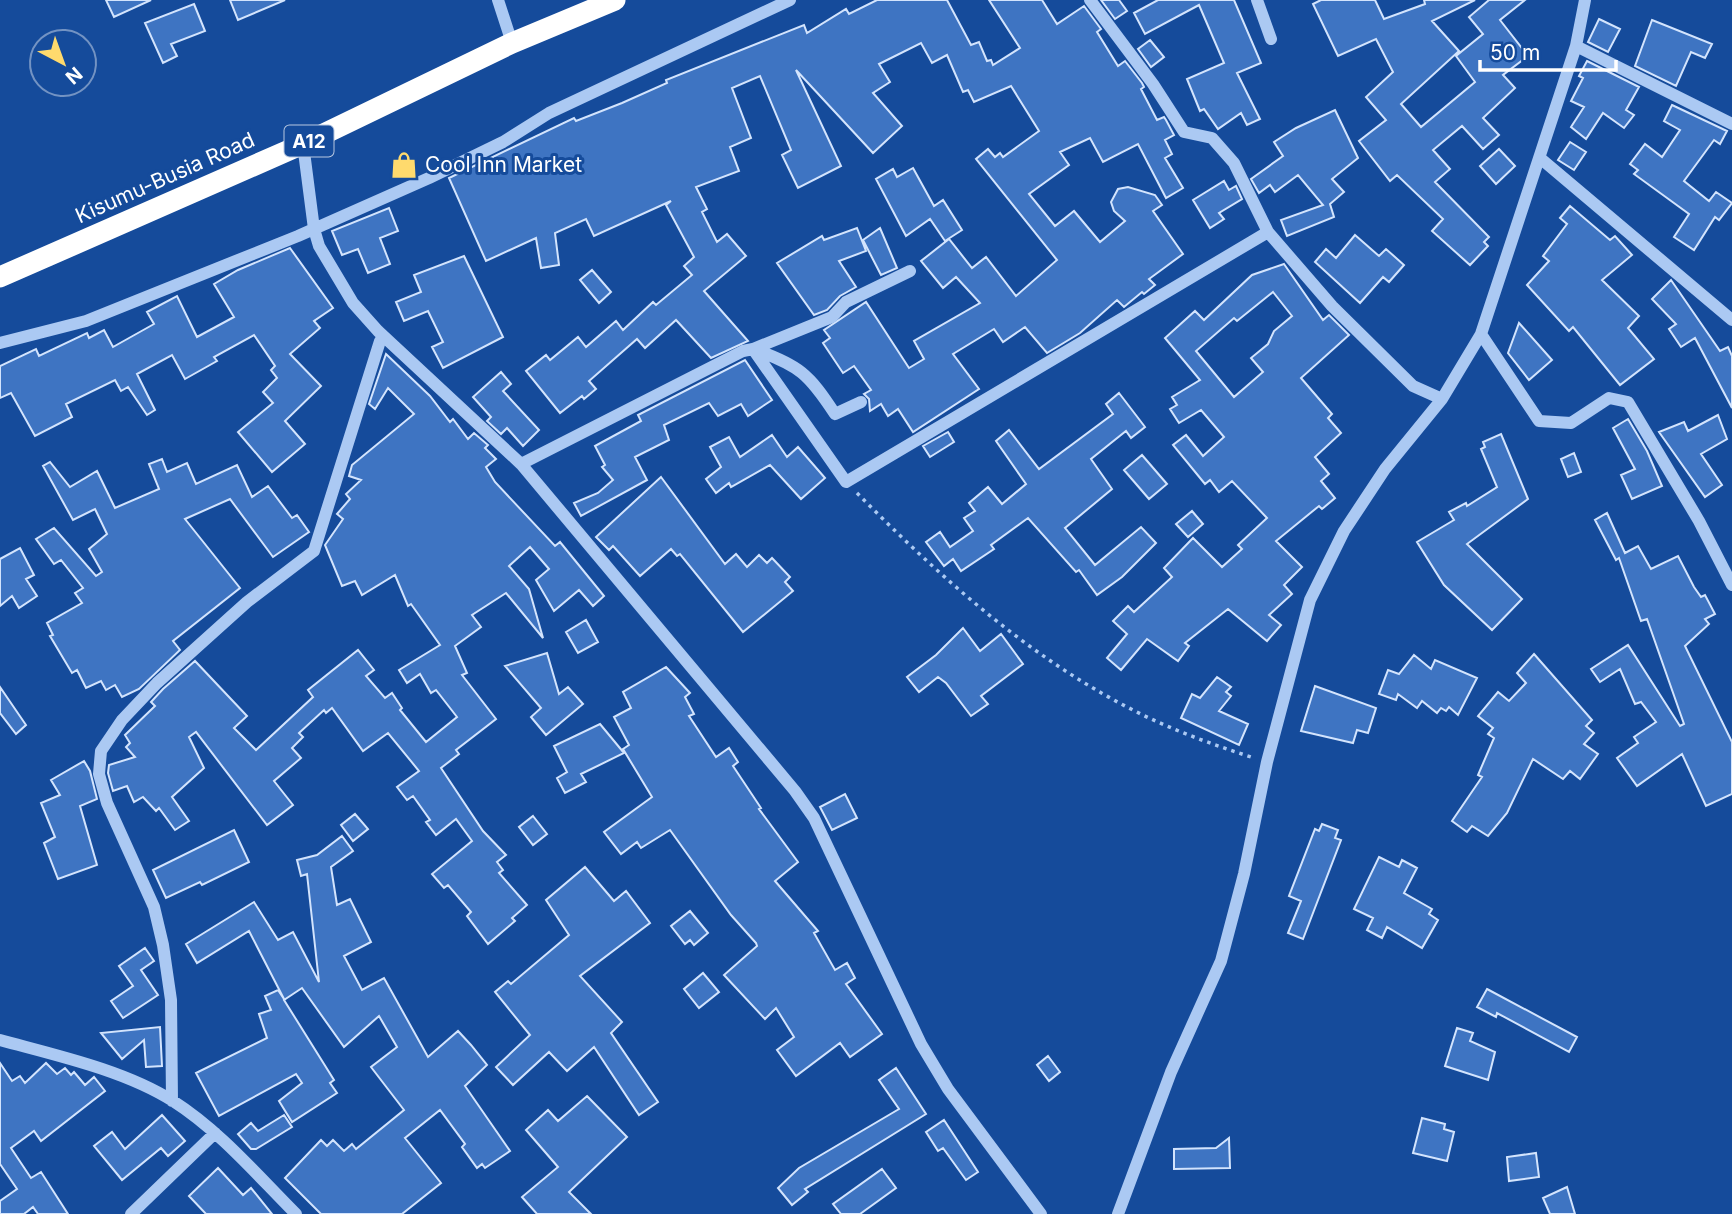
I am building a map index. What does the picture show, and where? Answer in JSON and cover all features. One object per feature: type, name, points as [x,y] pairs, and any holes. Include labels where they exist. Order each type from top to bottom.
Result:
[{"type":"highway","name":"Kisumu-Busia Road","points":[[0,277],[303,144],[512,43],[615,0]]},
{"type":"street","points":[[498,0],[512,43]]},
{"type":"street","points":[[0,343],[86,321],[314,229],[429,178],[503,142],[573,102],[790,0]]},
{"type":"street","points":[[1090,0],[1153,84],[1184,132],[1212,138],[1234,163],[1268,232],[1332,306],[1413,386],[1442,399]]},
{"type":"street","points":[[1257,0],[1271,40]]},
{"type":"street","points":[[1118,1214],[1171,1072],[1221,961],[1244,874],[1267,762],[1310,600],[1344,531],[1385,468],[1442,399],[1481,334],[1576,46],[1585,0]]},
{"type":"street","points":[[1576,46],[1732,124]]},
{"type":"street","points":[[303,144],[314,229],[319,246],[353,303],[377,331],[521,464],[795,790],[814,818],[921,1044],[948,1089],[1041,1214]]},
{"type":"street","points":[[1540,158],[1730,314]]},
{"type":"street","points":[[753,349],[846,482],[1268,232]]},
{"type":"street","points":[[521,464],[743,351],[832,317],[846,302],[910,271]]},
{"type":"street","points":[[1481,334],[1539,421],[1571,423],[1609,398],[1628,402],[1699,521],[1732,585]]},
{"type":"street","points":[[172,1101],[171,1000],[163,945],[154,906],[107,803],[99,774],[101,751],[122,720],[156,683],[247,602],[314,551],[380,341]]},
{"type":"street","points":[[753,349],[783,359],[812,379],[835,414],[861,402]]},
{"type":"street","points":[[0,1040],[75,1061],[172,1101],[215,1133],[296,1214]]},
{"type":"street","points":[[131,1214],[215,1133]]},
{"type":"path","points":[[846,482],[923,560],[1035,651],[1128,708],[1198,739],[1267,762]]},
{"type":"building","points":[[106,0],[151,0],[114,17]]},
{"type":"building","points":[[230,0],[285,0],[238,20]]},
{"type":"building","points":[[877,0],[947,0],[971,45],[979,42],[987,61],[991,60],[993,65],[1020,48],[989,0],[1042,0],[1057,24],[1084,6],[1101,29],[1097,32],[1118,66],[1125,61],[1142,83],[1144,87],[1141,89],[1157,120],[1164,117],[1166,120],[1174,135],[1165,140],[1172,154],[1165,158],[1183,188],[1166,198],[1138,144],[1103,162],[1090,138],[1060,152],[1069,165],[1029,194],[1055,226],[1074,211],[1100,242],[1125,221],[1114,211],[1111,202],[1118,189],[1128,187],[1155,195],[1162,205],[1153,211],[1183,254],[1149,279],[1155,285],[1144,294],[1142,292],[1124,307],[1117,300],[1080,333],[1047,353],[1025,327],[1003,342],[994,329],[953,354],[979,389],[913,432],[898,409],[888,416],[881,404],[870,411],[869,399],[864,394],[871,390],[854,366],[843,373],[823,343],[830,338],[824,330],[866,302],[909,368],[924,359],[914,341],[980,303],[956,277],[943,288],[921,261],[949,239],[972,268],[986,257],[1016,296],[1057,260],[976,159],[988,149],[995,157],[1000,153],[1003,157],[1039,131],[1011,86],[974,102],[968,90],[963,92],[947,55],[932,63],[921,43],[879,64],[890,82],[873,93],[902,126],[873,153],[796,70],[841,166],[798,188],[782,155],[791,150],[760,76],[732,88],[751,138],[730,147],[739,171],[696,187],[707,209],[702,212],[717,242],[727,234],[746,256],[704,291],[748,341],[711,358],[676,320],[645,348],[637,339],[589,381],[596,389],[560,413],[526,371],[546,355],[550,360],[578,337],[586,347],[616,321],[623,330],[653,302],[656,305],[692,275],[684,266],[694,257],[666,205],[671,201],[594,236],[586,219],[555,233],[559,265],[541,268],[536,238],[486,261],[449,178],[574,118],[576,121],[622,103],[667,83],[666,80],[804,25],[807,33],[846,9],[849,14]]},
{"type":"building","points":[[1101,0],[1119,0],[1127,11],[1115,19]]},
{"type":"building","points":[[1158,0],[1234,0],[1261,63],[1237,73],[1260,119],[1247,125],[1241,113],[1218,129],[1204,109],[1200,111],[1187,79],[1224,63],[1199,5],[1145,34],[1134,13]]},
{"type":"building","points":[[1321,0],[1375,0],[1384,19],[1425,4],[1424,0],[1475,0],[1432,21],[1459,51],[1401,104],[1421,127],[1475,82],[1456,56],[1483,34],[1469,17],[1489,0],[1525,0],[1500,20],[1528,56],[1503,75],[1515,88],[1483,118],[1499,135],[1483,149],[1462,126],[1433,150],[1450,169],[1435,182],[1489,237],[1484,242],[1488,246],[1470,265],[1432,231],[1443,219],[1397,175],[1390,181],[1359,141],[1386,120],[1366,97],[1393,72],[1376,39],[1338,56],[1313,4]]},
{"type":"building","points":[[194,4],[205,31],[171,44],[177,56],[163,63],[145,23]]},
{"type":"building","points":[[1599,19],[1620,29],[1608,52],[1588,42]]},
{"type":"building","points":[[1652,20],[1712,44],[1705,58],[1691,52],[1676,86],[1635,66]]},
{"type":"building","points":[[1150,40],[1164,57],[1151,67],[1138,49]]},
{"type":"building","points":[[1587,61],[1639,87],[1626,110],[1634,115],[1624,128],[1603,113],[1586,139],[1571,127],[1584,107],[1571,101],[1583,78],[1579,76]]},
{"type":"building","points":[[1672,105],[1727,131],[1720,144],[1714,140],[1684,181],[1709,201],[1716,192],[1732,203],[1719,220],[1715,217],[1694,250],[1674,237],[1689,214],[1634,174],[1638,170],[1630,164],[1645,144],[1662,157],[1680,130],[1664,121]]},
{"type":"building","points":[[1335,110],[1358,158],[1332,179],[1344,192],[1330,204],[1334,217],[1287,236],[1281,220],[1323,205],[1298,175],[1275,192],[1270,185],[1259,193],[1251,179],[1283,156],[1274,142],[1296,128]]},
{"type":"building","points":[[1570,142],[1586,152],[1574,170],[1558,160]]},
{"type":"building","points":[[1499,149],[1515,166],[1496,184],[1480,166]]},
{"type":"building","points":[[913,168],[934,206],[943,200],[962,230],[945,241],[930,219],[906,236],[876,179],[893,169],[897,177]]},
{"type":"building","points":[[1224,181],[1229,190],[1236,186],[1242,199],[1219,213],[1224,219],[1210,228],[1193,200]]},
{"type":"building","points":[[1570,206],[1610,240],[1615,236],[1632,255],[1602,280],[1639,316],[1628,328],[1654,359],[1620,385],[1573,327],[1569,331],[1527,285],[1549,261],[1543,256],[1567,224],[1560,218]]},
{"type":"building","points":[[389,208],[398,231],[380,238],[390,264],[368,273],[358,249],[342,255],[332,231]]},
{"type":"building","points":[[857,228],[866,251],[839,261],[856,287],[840,296],[827,310],[814,315],[777,263],[822,236],[824,240]]},
{"type":"building","points":[[880,228],[897,268],[881,275],[863,240]]},
{"type":"building","points":[[1355,235],[1379,256],[1386,249],[1404,265],[1389,282],[1383,277],[1360,303],[1315,262],[1326,249],[1336,258]]},
{"type":"building","points":[[290,248],[333,308],[314,321],[320,328],[290,354],[321,386],[285,421],[305,444],[272,472],[238,432],[273,403],[263,392],[277,378],[271,370],[275,366],[254,335],[214,357],[217,361],[185,379],[172,355],[137,374],[155,410],[147,415],[128,387],[121,391],[115,380],[66,404],[72,417],[35,436],[11,393],[0,398],[0,366],[36,349],[39,356],[87,333],[89,338],[104,330],[113,347],[154,324],[147,312],[177,296],[197,337],[234,317],[214,284],[238,270]]},
{"type":"building","points":[[464,256],[503,337],[443,368],[432,347],[443,342],[428,311],[404,321],[396,302],[421,292],[414,275]]},
{"type":"building","points":[[1284,264],[1323,320],[1329,315],[1349,335],[1301,378],[1332,414],[1328,418],[1341,433],[1315,457],[1329,474],[1321,481],[1335,498],[1322,509],[1319,506],[1276,541],[1302,567],[1284,585],[1292,594],[1269,615],[1281,625],[1267,641],[1228,609],[1185,643],[1189,646],[1178,661],[1147,639],[1121,670],[1107,658],[1127,634],[1113,621],[1128,606],[1134,612],[1172,577],[1164,568],[1193,538],[1222,567],[1242,549],[1238,545],[1267,518],[1232,481],[1219,492],[1210,480],[1205,484],[1173,445],[1186,435],[1203,456],[1224,437],[1201,410],[1179,423],[1170,409],[1177,405],[1172,397],[1200,380],[1165,338],[1195,311],[1204,320],[1252,275]],"holes":[[[1273,292],[1292,316],[1274,331],[1268,344],[1251,358],[1263,372],[1234,397],[1196,351],[1234,318],[1237,321]]]},
{"type":"building","points":[[592,270],[611,292],[599,303],[580,280]]},
{"type":"building","points":[[1671,280],[1720,351],[1728,347],[1732,356],[1732,408],[1695,338],[1681,347],[1669,329],[1676,324],[1652,299]]},
{"type":"building","points":[[1519,323],[1552,360],[1529,380],[1508,353]]},
{"type":"building","points":[[386,354],[430,396],[450,422],[453,419],[468,439],[474,433],[488,445],[485,448],[496,459],[486,467],[495,482],[555,546],[560,542],[604,596],[593,606],[579,590],[554,611],[536,580],[549,569],[530,547],[509,566],[529,589],[543,638],[506,593],[472,615],[481,627],[455,646],[467,673],[462,675],[496,719],[456,750],[459,754],[441,768],[483,831],[506,855],[497,862],[503,870],[499,873],[527,905],[512,918],[515,921],[488,944],[467,916],[471,912],[448,885],[444,888],[432,874],[472,841],[456,819],[436,835],[426,822],[430,820],[413,796],[407,800],[397,787],[419,771],[388,733],[363,751],[332,708],[326,713],[324,710],[299,733],[303,737],[292,748],[301,758],[274,781],[293,805],[267,825],[196,732],[189,737],[204,768],[172,797],[189,821],[175,830],[159,808],[156,811],[143,797],[134,802],[127,786],[113,791],[108,773],[109,765],[135,757],[126,747],[130,743],[125,735],[155,706],[151,702],[163,689],[195,661],[247,716],[234,728],[256,750],[313,697],[308,690],[358,650],[374,670],[366,676],[385,698],[392,693],[402,708],[400,710],[426,742],[457,717],[436,690],[431,693],[420,674],[407,683],[399,670],[440,645],[411,604],[408,606],[395,575],[362,595],[355,581],[342,586],[325,545],[343,519],[337,514],[350,499],[346,494],[361,480],[349,476],[352,465],[414,414],[388,388],[375,409],[369,404]]},
{"type":"building","points":[[745,360],[772,400],[748,416],[741,404],[718,416],[709,403],[664,425],[669,440],[635,457],[647,480],[581,516],[574,503],[598,493],[613,480],[602,467],[605,465],[595,446],[641,421],[638,415]]},
{"type":"building","points":[[501,372],[511,384],[503,391],[539,430],[523,446],[507,428],[501,434],[487,421],[491,417],[473,397]]},
{"type":"building","points":[[1119,393],[1145,427],[1131,438],[1126,431],[1091,459],[1112,489],[1065,528],[1095,565],[1141,527],[1156,543],[1122,577],[1097,595],[1079,570],[1076,572],[1028,518],[991,545],[994,549],[961,571],[953,559],[944,566],[926,542],[940,532],[950,547],[973,531],[964,518],[975,511],[969,503],[988,487],[1002,504],[1026,484],[996,441],[1009,430],[1039,469],[1113,414],[1106,404]]},
{"type":"building","points":[[1718,415],[1727,439],[1701,454],[1722,485],[1705,497],[1659,432],[1684,422],[1688,431]]},
{"type":"building","points":[[1628,419],[1647,451],[1662,486],[1632,499],[1621,475],[1635,469],[1613,428]]},
{"type":"building","points":[[948,432],[954,442],[930,457],[923,446]]},
{"type":"building","points":[[1501,434],[1528,499],[1467,544],[1522,599],[1492,630],[1444,585],[1417,542],[1454,520],[1449,512],[1466,503],[1467,506],[1497,487],[1481,449],[1485,447],[1483,442]]},
{"type":"building","points":[[772,435],[787,457],[798,447],[825,478],[801,499],[770,465],[731,487],[729,483],[716,493],[706,479],[721,467],[710,447],[729,437],[740,457]]},
{"type":"building","points":[[1574,453],[1581,472],[1568,477],[1561,459]]},
{"type":"building","points":[[1142,455],[1167,484],[1149,499],[1124,470]]},
{"type":"building","points":[[162,459],[167,472],[187,463],[196,484],[237,465],[252,497],[268,486],[292,518],[297,515],[309,532],[273,557],[230,499],[185,519],[240,588],[173,641],[180,650],[139,689],[122,697],[115,685],[106,690],[101,681],[86,688],[77,670],[72,673],[50,636],[53,635],[47,623],[82,603],[75,593],[83,588],[61,560],[54,564],[36,539],[54,528],[96,576],[102,572],[89,549],[107,534],[95,509],[73,520],[43,466],[50,462],[70,487],[97,471],[115,508],[159,489],[149,464]]},
{"type":"building","points":[[661,477],[725,564],[736,554],[747,567],[759,555],[767,563],[772,558],[790,577],[785,582],[793,591],[743,632],[680,554],[677,556],[671,549],[640,576],[613,546],[609,550],[596,537]]},
{"type":"building","points":[[1192,511],[1203,524],[1188,537],[1176,524]]},
{"type":"building","points":[[1607,513],[1625,553],[1638,546],[1651,569],[1678,556],[1694,587],[1701,597],[1705,595],[1715,614],[1705,619],[1709,624],[1685,646],[1732,742],[1732,794],[1706,806],[1682,754],[1637,786],[1617,758],[1638,743],[1634,737],[1656,722],[1641,702],[1635,704],[1620,669],[1600,682],[1591,669],[1628,645],[1680,726],[1684,724],[1647,619],[1641,621],[1619,558],[1616,560],[1595,520]]},
{"type":"building","points":[[20,548],[34,575],[26,579],[37,596],[19,608],[12,596],[0,606],[0,559]]},
{"type":"building","points":[[586,620],[598,642],[578,653],[566,632]]},
{"type":"building","points":[[963,628],[980,651],[1001,634],[1023,664],[981,696],[988,704],[971,716],[946,683],[938,677],[919,692],[907,677],[936,655]]},
{"type":"building","points":[[547,653],[559,694],[568,687],[583,704],[546,735],[531,717],[541,708],[505,666]]},
{"type":"building","points":[[1534,654],[1592,720],[1586,726],[1594,733],[1584,744],[1598,754],[1580,779],[1570,771],[1563,779],[1533,759],[1507,813],[1488,836],[1472,826],[1467,832],[1452,821],[1482,777],[1478,775],[1494,738],[1488,734],[1493,728],[1478,716],[1498,692],[1509,701],[1526,683],[1517,673]]},
{"type":"building","points":[[1414,655],[1431,669],[1435,660],[1477,678],[1458,715],[1449,707],[1446,711],[1441,708],[1437,713],[1422,701],[1417,708],[1398,694],[1396,700],[1379,694],[1388,670],[1399,674]]},
{"type":"building","points":[[666,667],[690,693],[685,697],[694,714],[689,716],[716,757],[729,748],[738,762],[733,766],[761,808],[759,809],[798,862],[775,881],[818,931],[814,933],[835,970],[847,963],[855,978],[846,984],[882,1034],[850,1057],[840,1043],[796,1076],[777,1050],[794,1037],[776,1008],[765,1019],[724,975],[757,946],[756,943],[731,915],[670,830],[641,848],[637,842],[621,854],[604,832],[652,797],[623,749],[629,745],[614,717],[631,708],[623,692]]},
{"type":"building","points":[[1217,677],[1231,687],[1226,692],[1231,696],[1219,711],[1248,724],[1239,745],[1181,718],[1192,694],[1200,698]]},
{"type":"building","points":[[1315,686],[1376,708],[1368,733],[1357,730],[1353,743],[1301,731]]},
{"type":"building","points":[[0,687],[26,725],[16,734],[0,713]]},
{"type":"building","points":[[600,724],[624,753],[581,774],[586,782],[565,793],[557,778],[567,772],[554,746]]},
{"type":"building","points":[[84,761],[90,771],[97,799],[80,806],[97,865],[58,879],[44,843],[55,837],[41,803],[60,795],[51,780]]},
{"type":"building","points":[[845,794],[857,818],[832,830],[820,807]]},
{"type":"building","points":[[355,814],[368,829],[353,841],[341,825]]},
{"type":"building","points":[[533,816],[547,834],[533,845],[519,827]]},
{"type":"building","points":[[1322,824],[1338,830],[1335,838],[1341,840],[1303,939],[1288,933],[1301,901],[1289,896],[1315,829],[1319,831]]},
{"type":"building","points":[[234,830],[249,862],[202,885],[200,882],[166,898],[153,870]]},
{"type":"building","points":[[342,836],[353,851],[331,867],[337,905],[350,899],[371,942],[344,956],[362,990],[384,978],[428,1057],[458,1031],[471,1045],[487,1065],[465,1086],[510,1151],[485,1168],[482,1164],[477,1168],[462,1147],[465,1144],[440,1110],[405,1138],[441,1183],[402,1214],[321,1214],[285,1178],[321,1140],[327,1146],[333,1140],[344,1151],[352,1144],[356,1149],[404,1110],[371,1067],[397,1047],[379,1016],[344,1047],[302,988],[284,1000],[334,1080],[330,1083],[337,1093],[292,1122],[279,1101],[302,1083],[296,1074],[219,1116],[196,1073],[267,1038],[259,1014],[271,1010],[265,996],[278,990],[284,999],[249,931],[197,963],[186,944],[254,902],[278,940],[293,932],[319,982],[307,874],[301,876],[297,860],[317,855]]},
{"type":"building","points":[[1379,857],[1399,867],[1402,860],[1417,868],[1404,893],[1432,909],[1429,914],[1438,920],[1422,948],[1387,927],[1382,938],[1367,930],[1373,918],[1354,909]]},
{"type":"building","points":[[585,867],[614,901],[626,891],[650,923],[580,976],[622,1022],[611,1033],[658,1102],[639,1115],[594,1047],[567,1071],[549,1052],[513,1085],[496,1067],[530,1035],[495,992],[508,981],[511,984],[569,935],[546,900]]},
{"type":"building","points":[[690,911],[708,933],[694,945],[690,940],[685,944],[671,926]]},
{"type":"building","points":[[145,948],[154,961],[141,970],[158,995],[123,1018],[111,1001],[133,986],[119,966]]},
{"type":"building","points":[[703,973],[719,992],[699,1008],[684,989]]},
{"type":"building","points":[[1487,989],[1577,1037],[1569,1052],[1497,1013],[1496,1017],[1477,1007]]},
{"type":"building","points":[[160,1027],[162,1066],[146,1067],[144,1040],[122,1059],[101,1033]]},
{"type":"building","points":[[1457,1028],[1473,1033],[1470,1041],[1495,1052],[1488,1080],[1445,1066]]},
{"type":"building","points":[[1048,1056],[1060,1072],[1049,1081],[1037,1065]]},
{"type":"building","points":[[0,1063],[12,1081],[20,1076],[25,1083],[46,1063],[57,1074],[65,1068],[71,1075],[74,1072],[85,1085],[94,1077],[105,1091],[41,1141],[34,1131],[11,1148],[31,1178],[41,1172],[68,1214],[38,1214],[33,1207],[24,1214],[0,1214],[0,1201],[17,1189],[0,1164]]},
{"type":"building","points":[[896,1068],[926,1114],[805,1189],[808,1192],[792,1205],[778,1188],[799,1168],[899,1109],[879,1080]]},
{"type":"building","points":[[587,1096],[627,1137],[569,1192],[591,1214],[537,1214],[522,1197],[558,1167],[526,1130],[548,1110],[558,1121]]},
{"type":"building","points":[[162,1115],[185,1141],[168,1156],[161,1148],[122,1180],[94,1146],[112,1132],[125,1149]]},
{"type":"building","points":[[284,1115],[292,1127],[256,1149],[251,1149],[238,1134],[251,1123],[258,1131]]},
{"type":"building","points":[[1422,1118],[1445,1124],[1444,1129],[1454,1132],[1447,1161],[1413,1153]]},
{"type":"building","points":[[944,1120],[978,1172],[966,1180],[943,1148],[938,1151],[926,1132]]},
{"type":"building","points":[[1229,1138],[1230,1168],[1174,1169],[1174,1149],[1216,1148]]},
{"type":"building","points":[[1536,1153],[1539,1177],[1509,1181],[1507,1157]]},
{"type":"building","points":[[218,1168],[243,1195],[251,1188],[272,1214],[206,1214],[189,1196]]},
{"type":"building","points":[[882,1169],[896,1188],[860,1214],[841,1214],[833,1204]]},
{"type":"building","points":[[1567,1187],[1575,1214],[1550,1214],[1543,1198]]},
{"type":"place","name":"Cool Inn Market","points":[[404,165]]}]
